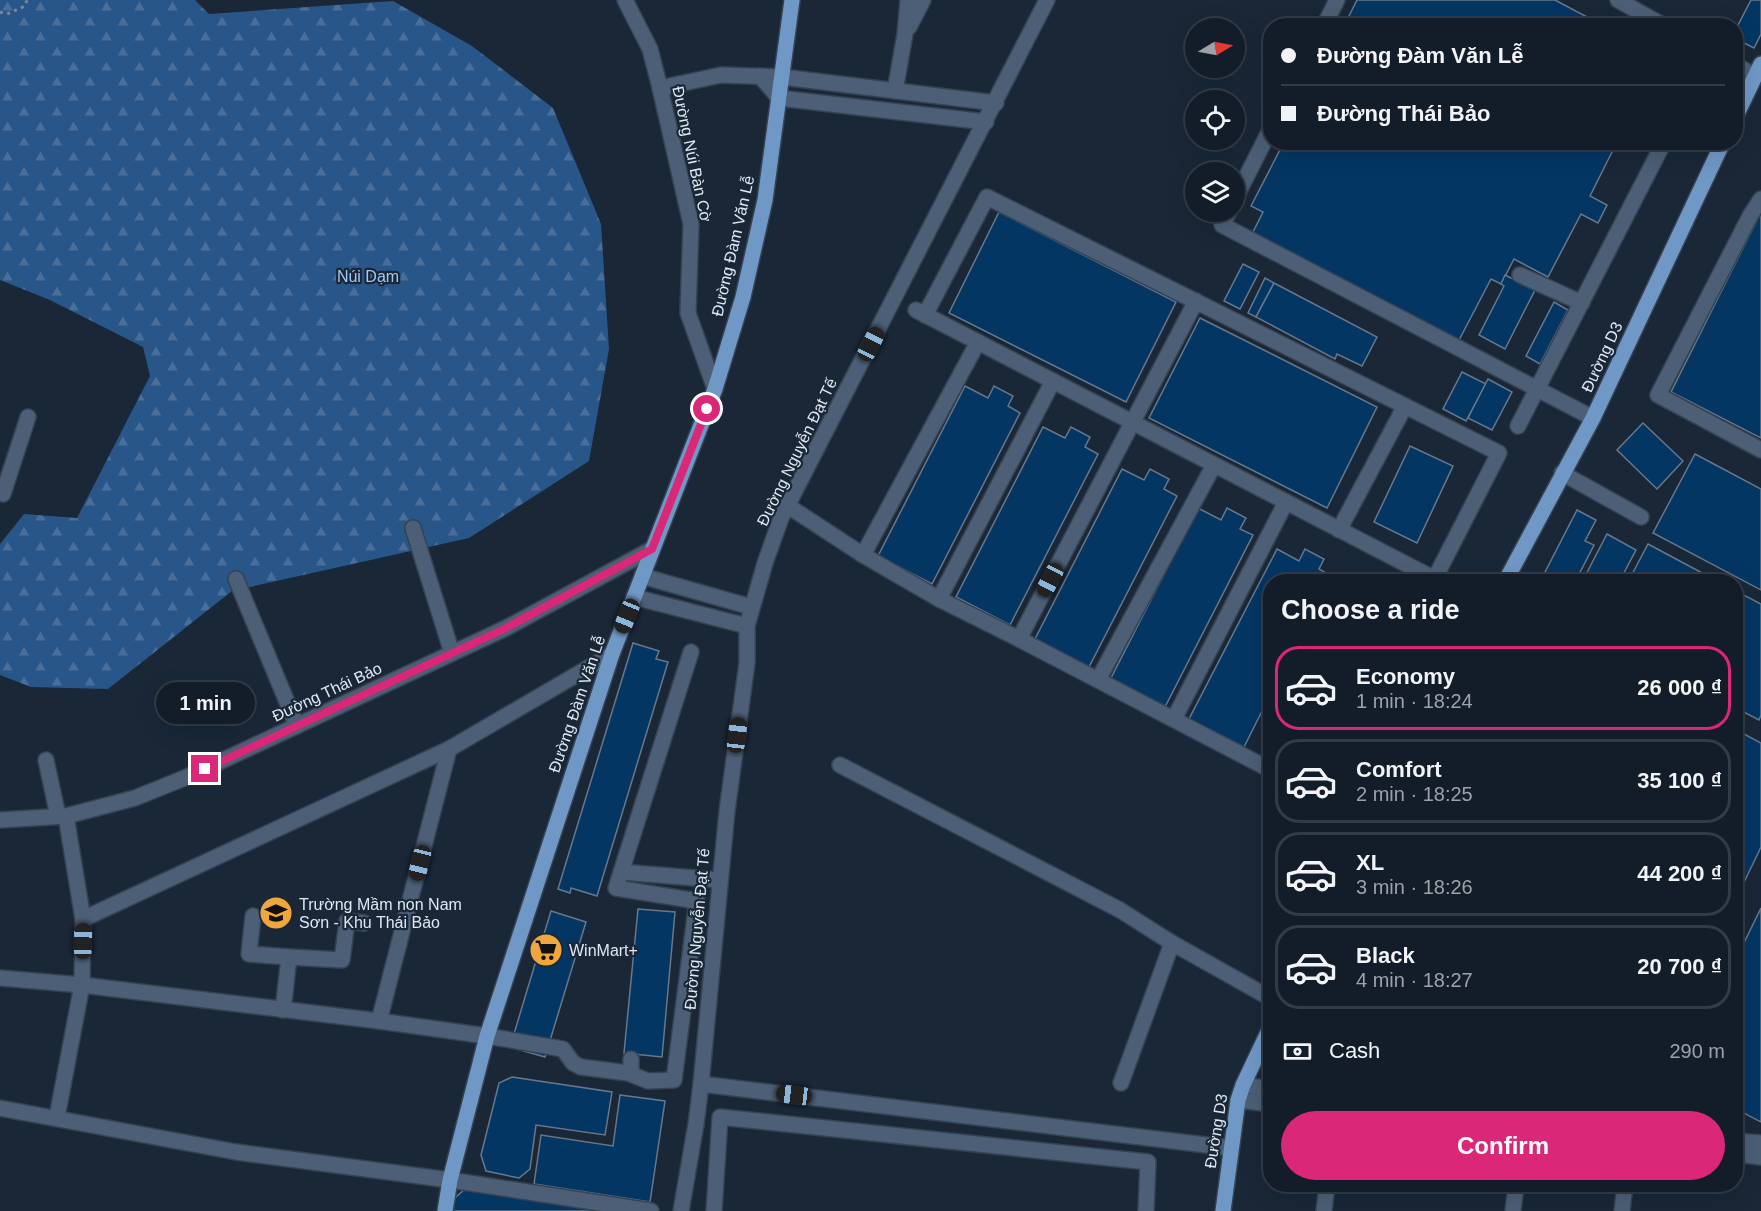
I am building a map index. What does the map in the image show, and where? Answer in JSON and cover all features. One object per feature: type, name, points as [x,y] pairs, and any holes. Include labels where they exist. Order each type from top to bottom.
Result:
[{"type":"main road","name":"Đường Đàm Văn Lễ","points":[[445,1211],[450,1180],[487,1036],[612,654],[715,389],[743,297],[765,200],[792,0]]},
{"type":"main road","points":[[1743,101],[1758,70]]},
{"type":"main road","name":"Đường D3","points":[[1509,574],[1593,418],[1719,150]]},
{"type":"main road","name":"Đường D3","points":[[1223,1211],[1238,1100],[1263,1043]]},
{"type":"street","name":"Đường Núi Bàn Cờ","points":[[626,0],[650,49],[660,88],[691,224],[688,313],[715,389]]},
{"type":"street","points":[[895,91],[905,34],[908,0]]},
{"type":"street","points":[[905,34],[923,0]]},
{"type":"street","name":"Đường Nguyễn Đạt Tế","points":[[681,1211],[701,1084],[720,880],[747,663],[747,626],[765,563],[788,506],[1047,0]]},
{"type":"street","points":[[1328,18],[1337,0]]},
{"type":"street","points":[[1617,0],[1650,18]]},
{"type":"street","points":[[1743,67],[1758,70]]},
{"type":"street","points":[[660,88],[721,75],[760,76],[996,103]]},
{"type":"street","points":[[760,76],[779,98],[986,122]]},
{"type":"street","points":[[1245,179],[1263,144]]},
{"type":"street","points":[[1518,426],[1660,150]]},
{"type":"street","points":[[1420,574],[920,312],[987,197],[1499,453],[1437,574]]},
{"type":"street","points":[[1761,199],[1750,216],[1658,395],[1761,450]]},
{"type":"street","points":[[1224,222],[1222,225],[1593,418]]},
{"type":"street","points":[[1520,275],[1582,303]]},
{"type":"street","points":[[1019,639],[1196,301]]},
{"type":"street","points":[[863,555],[978,342]]},
{"type":"street","points":[[939,599],[1053,381]]},
{"type":"street","points":[[1339,530],[1405,406]]},
{"type":"street","points":[[0,493],[3,494],[28,417]]},
{"type":"street","points":[[1098,680],[1214,465]]},
{"type":"street","points":[[1562,473],[1641,517]]},
{"type":"street","points":[[1174,719],[1286,502]]},
{"type":"street","points":[[788,506],[863,555],[939,599],[1263,766]]},
{"type":"street","points":[[413,528],[452,653]]},
{"type":"street","name":"Đường Thái Bảo","points":[[0,820],[62,816],[135,798],[176,782],[506,628],[652,549]]},
{"type":"street","points":[[642,576],[752,607]]},
{"type":"street","points":[[236,579],[297,726]]},
{"type":"street","points":[[634,597],[747,626]]},
{"type":"street","points":[[0,978],[82,985],[487,1036],[562,1049],[573,1063],[581,1067],[631,1066],[648,1081],[674,1080],[697,901],[616,888],[691,652]]},
{"type":"street","points":[[83,919],[449,749],[612,654]]},
{"type":"street","points":[[379,1022],[449,749]]},
{"type":"street","points":[[46,760],[62,816],[83,919],[82,985],[57,1117]]},
{"type":"street","points":[[840,765],[1120,910],[1263,995]]},
{"type":"street","points":[[621,872],[720,880]]},
{"type":"street","points":[[253,916],[249,954],[289,957],[342,960],[347,921],[364,923]]},
{"type":"street","points":[[1121,1083],[1172,943]]},
{"type":"street","points":[[283,1010],[289,957]]},
{"type":"street","points":[[701,1084],[1231,1148]]},
{"type":"street","points":[[1243,1084],[1263,1088]]},
{"type":"street","points":[[1238,1100],[1263,1103]]},
{"type":"street","points":[[0,1108],[236,1152],[450,1180],[651,1211]]},
{"type":"street","points":[[714,1211],[720,1117],[1148,1162],[1146,1211]]},
{"type":"street","points":[[1743,1142],[1761,1143]]},
{"type":"street","points":[[1743,1155],[1761,1157]]},
{"type":"street","points":[[1324,1211],[1326,1192]]},
{"type":"street","points":[[1514,1211],[1515,1192]]},
{"type":"street","points":[[1622,1211],[1624,1192]]},
{"type":"path","points":[[0,12],[7,14],[24,6],[27,0]]},
{"type":"green space","name":"Núi Dạm","points":[[0,0],[195,0],[209,14],[393,1],[472,46],[553,108],[601,224],[609,349],[589,461],[469,538],[232,591],[108,689],[31,687],[0,675],[0,544],[24,514],[77,518],[150,376],[143,347],[50,300],[0,280]]},
{"type":"building","points":[[1357,0],[1555,0],[1589,18],[1348,18]]},
{"type":"building","points":[[1751,0],[1761,0],[1761,34],[1754,48],[1743,42],[1742,18]]},
{"type":"building","points":[[1280,150],[1613,150],[1590,196],[1607,205],[1598,223],[1581,214],[1548,277],[1514,259],[1501,284],[1491,279],[1458,342],[1252,234],[1263,212],[1251,206]]},
{"type":"building","points":[[999,212],[1176,302],[1126,402],[949,313]]},
{"type":"building","points":[[1761,212],[1761,438],[1671,392]]},
{"type":"building","points":[[1243,264],[1259,272],[1240,309],[1224,301]]},
{"type":"building","points":[[1505,275],[1535,290],[1505,349],[1479,335],[1504,286],[1501,284]]},
{"type":"building","points":[[1265,278],[1274,283],[1256,317],[1248,313]]},
{"type":"building","points":[[1274,283],[1377,337],[1362,366],[1337,354],[1335,359],[1256,317]]},
{"type":"building","points":[[1554,302],[1568,310],[1540,364],[1526,356]]},
{"type":"building","points":[[1200,318],[1377,407],[1327,508],[1149,418]]},
{"type":"building","points":[[1462,372],[1486,384],[1466,421],[1443,409]]},
{"type":"building","points":[[1488,379],[1512,392],[1492,430],[1468,418]]},
{"type":"building","points":[[965,386],[988,398],[994,386],[1013,396],[1008,406],[1020,413],[932,584],[878,556]]},
{"type":"building","points":[[1643,423],[1683,461],[1657,489],[1617,450]]},
{"type":"building","points":[[1043,427],[1065,438],[1071,427],[1090,437],[1085,447],[1098,454],[1010,625],[956,597]]},
{"type":"building","points":[[1410,446],[1453,466],[1417,543],[1374,522]]},
{"type":"building","points":[[1695,454],[1761,489],[1761,590],[1743,580],[1743,574],[1731,574],[1653,533]]},
{"type":"building","points":[[1122,469],[1144,480],[1150,469],[1169,479],[1164,489],[1177,496],[1089,667],[1035,639]]},
{"type":"building","points":[[1198,508],[1221,520],[1227,508],[1246,518],[1240,529],[1253,535],[1165,707],[1111,678]]},
{"type":"building","points":[[1577,510],[1596,520],[1585,541],[1594,545],[1579,574],[1544,574]]},
{"type":"building","points":[[1607,534],[1636,550],[1623,574],[1586,574]]},
{"type":"building","points":[[1648,544],[1704,574],[1632,574]]},
{"type":"building","points":[[1277,549],[1299,561],[1305,549],[1324,559],[1319,569],[1328,574],[1264,574]]},
{"type":"building","points":[[1263,576],[1263,709],[1244,747],[1189,719]]},
{"type":"building","points":[[1743,595],[1761,604],[1761,715],[1759,720],[1743,712]]},
{"type":"building","points":[[633,643],[659,651],[656,659],[668,662],[597,896],[571,888],[570,893],[558,889]]},
{"type":"building","points":[[1744,734],[1761,743],[1761,847],[1743,884]]},
{"type":"building","points":[[1761,908],[1761,1122],[1743,1113],[1743,945]]},
{"type":"building","points":[[638,909],[675,912],[662,1057],[624,1053]]},
{"type":"building","points":[[551,911],[586,922],[545,1057],[510,1047]]},
{"type":"building","points":[[512,1077],[612,1092],[605,1135],[536,1125],[530,1169],[519,1178],[486,1171],[481,1155],[499,1083]]},
{"type":"building","points":[[620,1095],[665,1101],[650,1202],[534,1184],[541,1135],[613,1146]]},
{"type":"building","points":[[466,1188],[601,1211],[453,1211],[455,1198]]},
{"type":"place","name":"Trường Mầm non Nam Sơn - Khu Thái Bảo","points":[[276,913]]},
{"type":"place","name":"WinMart+","points":[[546,950]]},
{"type":"route","points":[[205,769],[506,628],[652,549],[707,409]]}]
